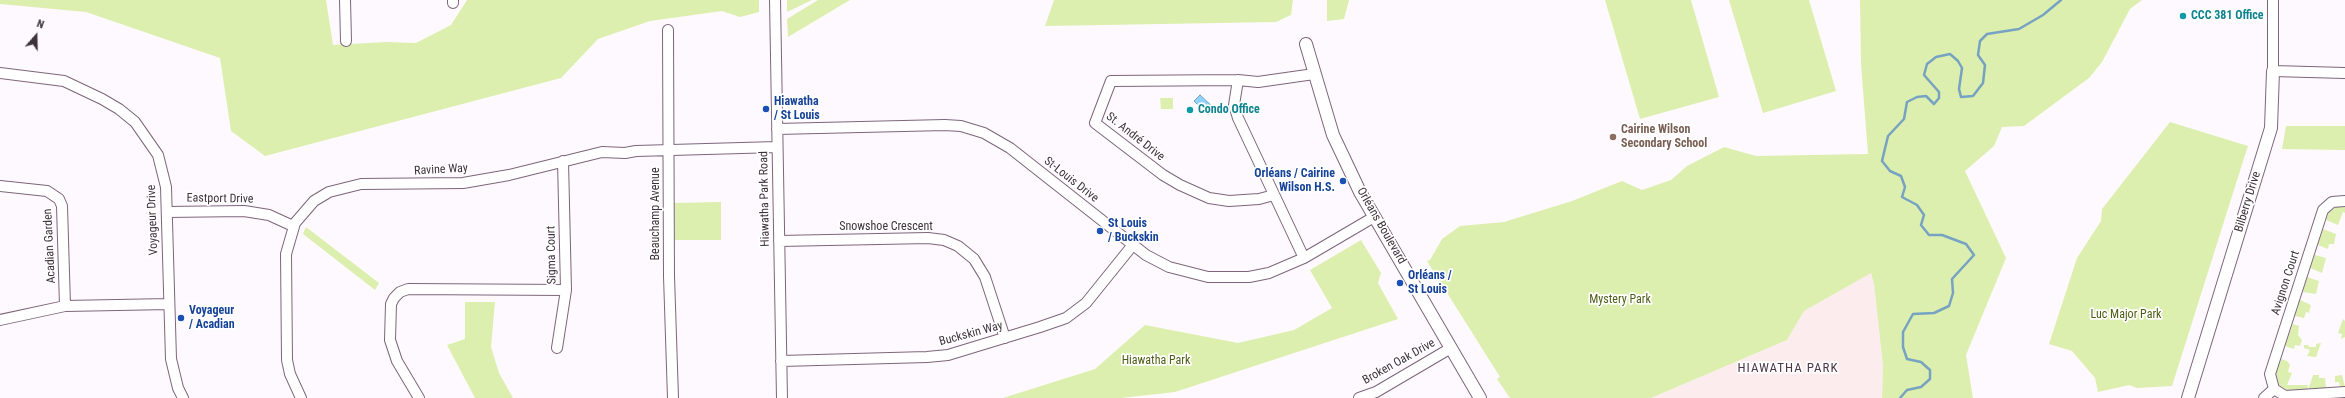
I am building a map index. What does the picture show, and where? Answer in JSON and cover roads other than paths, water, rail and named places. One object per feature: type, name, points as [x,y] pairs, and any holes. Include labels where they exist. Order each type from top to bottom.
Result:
[{"type":"street","points":[[345,0],[346,41]]},
{"type":"street","name":"Hiawatha Park Road","points":[[775,0],[782,398]]},
{"type":"street","name":"Bilberry Drive","points":[[2188,398],[2271,128],[2273,0]]},
{"type":"street","name":"Beauchamp Avenue","points":[[668,30],[668,150],[673,398]]},
{"type":"street","name":"Orléans Boulevard","points":[[1306,44],[1333,135],[1374,217],[1480,398]]},
{"type":"street","points":[[2273,71],[2345,73]]},
{"type":"street","name":"Voyageur Drive","points":[[0,73],[64,81],[119,109],[135,122],[158,155],[166,188],[171,359],[176,383],[183,398]]},
{"type":"street","name":"St. André Drive","points":[[1274,195],[1229,201],[1209,198],[1180,185],[1163,175],[1095,123],[1111,81],[1238,80],[1258,82],[1314,74]]},
{"type":"street","points":[[1238,80],[1234,105],[1238,118],[1304,258]]},
{"type":"street","name":"St-Louis Drive","points":[[777,129],[945,125],[974,130],[993,138],[1010,148],[1132,246],[1169,267],[1208,277],[1249,277],[1268,273],[1304,258],[1374,217]]},
{"type":"street","name":"Ravine Way","points":[[301,398],[290,374],[287,360],[286,254],[293,226],[301,213],[314,201],[338,188],[361,184],[440,184],[450,182],[458,184],[493,178],[602,152],[625,153],[668,150],[777,147]]},
{"type":"street","name":"Sigma Court","points":[[557,348],[566,290],[563,161]]},
{"type":"street","name":"Acadian Garden","points":[[0,186],[47,191],[59,199],[62,206],[65,306]]},
{"type":"street","name":"Avignon Court","points":[[2274,388],[2270,374],[2323,210],[2332,202],[2345,201]]},
{"type":"street","name":"Eastport Drive","points":[[167,212],[244,211],[273,217],[293,226]]},
{"type":"street","name":"Snowshoe Crescent","points":[[779,241],[928,238],[944,240],[958,246],[974,259],[985,277],[1005,338]]},
{"type":"street","name":"Buckskin Way","points":[[781,361],[927,357],[959,352],[1005,338],[1066,318],[1097,291],[1132,246]]},
{"type":"street","points":[[419,398],[397,361],[390,340],[391,304],[400,292],[408,289],[566,290]]},
{"type":"street","points":[[0,320],[65,306],[169,304]]},
{"type":"street","name":"Broken Oak Drive","points":[[1359,398],[1377,395],[1451,348]]},
{"type":"street","points":[[2264,398],[2274,388],[2280,394],[2291,397],[2345,392]]},
{"type":"water","points":[[1200,95],[1214,108],[1208,115],[1194,101]]},
{"type":"waterway","points":[[1900,398],[1907,390],[1921,387],[1930,379],[1930,370],[1921,362],[1907,359],[1903,347],[1903,332],[1913,314],[1934,313],[1949,306],[1953,293],[1952,279],[1974,255],[1966,244],[1942,235],[1929,235],[1921,225],[1924,215],[1917,205],[1902,197],[1905,187],[1901,176],[1890,171],[1882,161],[1888,136],[1904,119],[1907,102],[1917,97],[1926,96],[1934,104],[1939,98],[1939,92],[1924,75],[1927,64],[1936,57],[1950,54],[1958,61],[1962,68],[1959,89],[1961,97],[1973,96],[1983,83],[1985,65],[1978,55],[1980,41],[1987,34],[2019,29],[2043,15],[2061,0]]},
{"type":"place","name":"CCC 381 Office","points":[[2183,16]]},
{"type":"place","name":"Hiawatha / St Louis","points":[[766,109]]},
{"type":"place","name":"Condo Office","points":[[1190,110]]},
{"type":"place","name":"Cairine Wilson Secondary School","points":[[1613,137]]},
{"type":"place","name":"Orléans / Cairine Wilson H.S.","points":[[1343,181]]},
{"type":"place","name":"St Louis / Buckskin","points":[[1100,231]]},
{"type":"place","name":"Orléans / St Louis","points":[[1400,283]]},
{"type":"place","name":"Voyageur / Acadian","points":[[181,318]]},
{"type":"district","name":"HIAWATHA PARK","points":[[1788,369]]},
{"type":"park label","name":"Mystery Park","points":[[1620,300]]},
{"type":"park label","name":"Luc Major Park","points":[[2126,315]]},
{"type":"park label","name":"Hiawatha Park","points":[[1156,361]]}]
